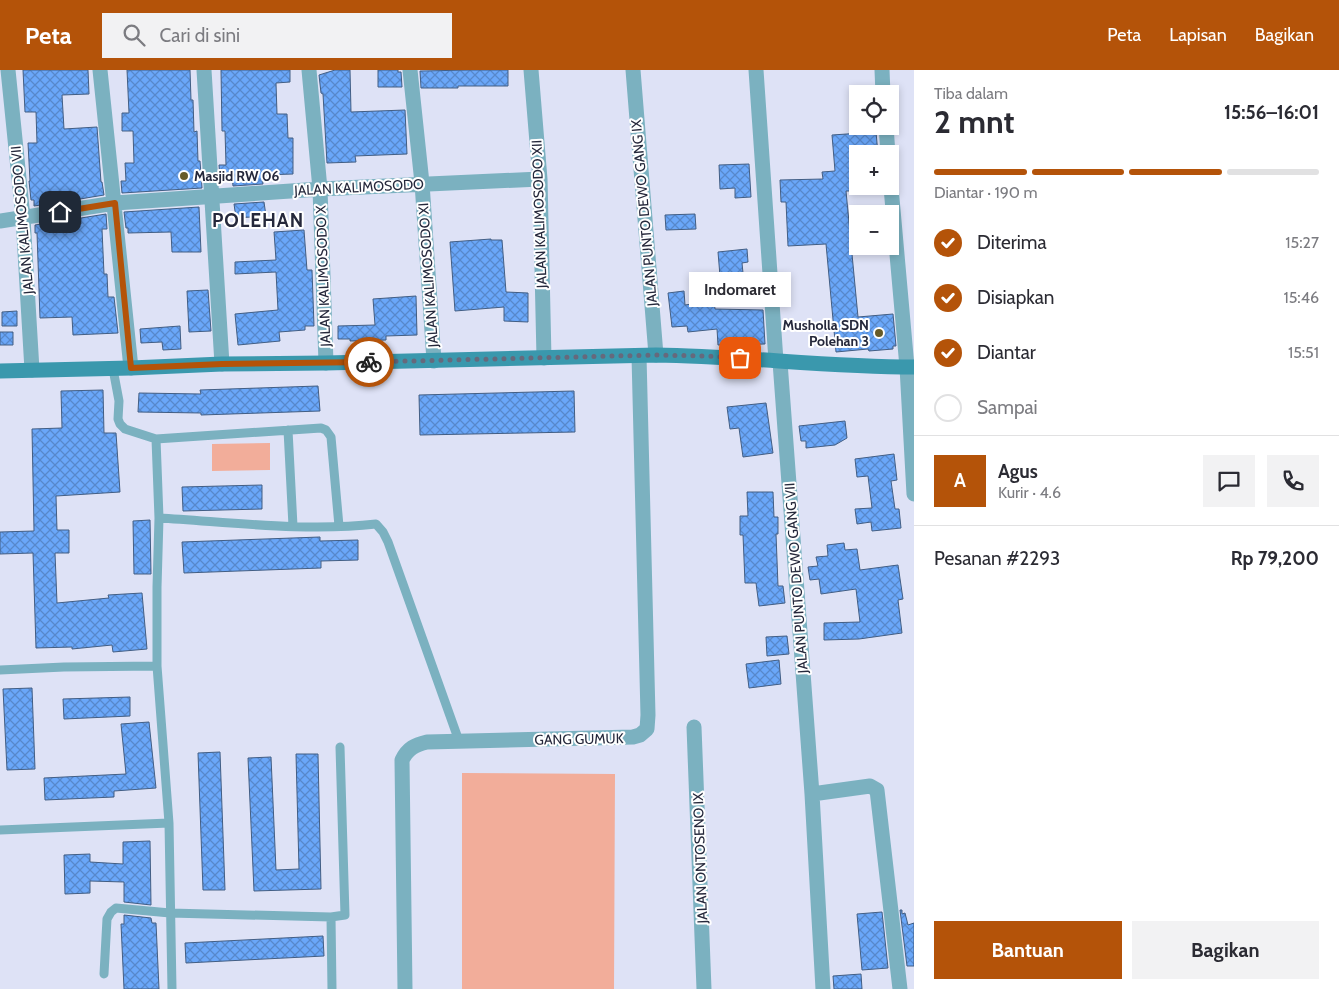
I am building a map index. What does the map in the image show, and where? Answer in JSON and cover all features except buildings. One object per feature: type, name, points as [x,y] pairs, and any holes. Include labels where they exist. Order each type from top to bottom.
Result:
[{"type":"street","name":"JALAN KALIMOSODO VII","points":[[8,70],[23,218],[32,370]]},
{"type":"street","points":[[100,70],[131,368]]},
{"type":"street","points":[[204,70],[222,364]]},
{"type":"street","name":"JALAN KALIMOSODO X","points":[[309,70],[320,188],[326,363]]},
{"type":"street","name":"JALAN KALIMOSODO XI","points":[[410,70],[422,183],[434,361]]},
{"type":"street","name":"JALAN KALIMOSODO XII","points":[[531,70],[540,178],[544,358]]},
{"type":"street","name":"JALAN PUNTO DEWO GANG IX","points":[[633,70],[656,355]]},
{"type":"street","name":"JALAN PUNTO DEWO GANG VII","points":[[756,70],[812,794],[823,989]]},
{"type":"street","points":[[882,70],[883,85]]},
{"type":"street","name":"JALAN KALIMOSODO","points":[[0,221],[115,203],[320,188],[540,178]]},
{"type":"street","points":[[892,195],[911,367],[914,494]]},
{"type":"street","points":[[0,371],[113,369],[222,364],[656,355],[911,367]]},
{"type":"street","name":"GANG GUMUK","points":[[405,989],[402,760],[406,752],[418,744],[459,741],[633,737],[640,735],[647,729],[639,356]]},
{"type":"street","name":"JALAN ONTOSENO IX","points":[[694,727],[704,989]]},
{"type":"street","points":[[812,794],[870,786],[877,790],[900,989]]},
{"type":"lane","points":[[113,369],[119,401],[118,419],[120,424],[125,429],[156,439],[320,428],[326,430],[331,437],[338,526]]},
{"type":"lane","points":[[288,430],[293,526]]},
{"type":"lane","points":[[156,439],[159,518],[157,666],[169,823],[172,989]]},
{"type":"lane","points":[[159,518],[293,526],[376,524],[384,532],[459,741]]},
{"type":"lane","points":[[0,670],[157,666]]},
{"type":"lane","points":[[104,974],[106,919],[116,908],[170,913],[344,917],[346,914],[340,747]]},
{"type":"lane","points":[[0,830],[169,823]]},
{"type":"lane","points":[[330,917],[332,989]]},
{"type":"shaded area","points":[[270,443],[270,470],[212,471],[212,444]]},
{"type":"shaded area","points":[[462,773],[615,774],[614,989],[462,989]]},
{"type":"way so far","points":[[369,362],[656,355],[740,358]]},
{"type":"place","name":"Masjid RW 06","points":[[184,176]]},
{"type":"place","name":"Musholla SDN Polehan 3","points":[[879,333]]},
{"type":"place","name":"Indomaret","points":[[740,358]]},
{"type":"district","name":"POLEHAN","points":[[258,220]]},
{"type":"route","points":[[60,212],[115,203],[131,368],[222,364],[369,362]]}]
